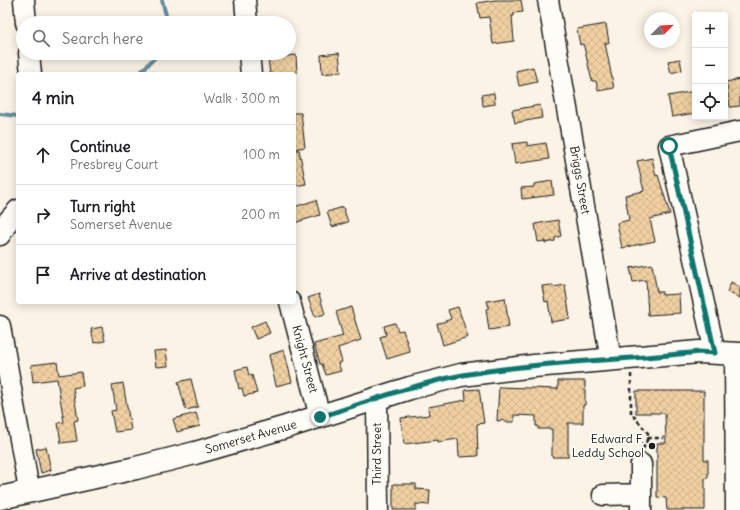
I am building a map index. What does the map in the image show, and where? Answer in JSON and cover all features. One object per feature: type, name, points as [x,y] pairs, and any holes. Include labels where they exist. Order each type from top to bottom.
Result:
[{"type":"main road","name":"Somerset Avenue","points":[[0,498],[29,490],[136,468],[320,417],[432,382],[477,373],[534,366],[699,352],[730,354]]},
{"type":"street","points":[[24,0],[25,16]]},
{"type":"street","points":[[245,0],[246,16]]},
{"type":"street","name":"Briggs Street","points":[[548,0],[611,360]]},
{"type":"street","points":[[30,60],[31,72]]},
{"type":"street","points":[[250,60],[251,72]]},
{"type":"street","points":[[738,497],[730,354],[669,146],[740,131]]},
{"type":"street","points":[[0,235],[9,220],[16,212]]},
{"type":"street","name":"Knight Street","points":[[291,304],[320,417]]},
{"type":"street","points":[[0,326],[29,490]]},
{"type":"street","name":"Third Street","points":[[377,399],[378,510]]},
{"type":"street","points":[[603,495],[642,502],[641,464]]},
{"type":"path","points":[[631,370],[631,413],[648,433],[648,438],[664,438]]},
{"type":"building","points":[[495,0],[521,0],[523,12],[514,13],[514,16],[512,16],[514,41],[493,44],[489,17],[480,18],[477,3]]},
{"type":"building","points":[[606,24],[609,43],[605,43],[614,88],[598,91],[596,81],[592,81],[584,47],[583,44],[580,45],[577,29]]},
{"type":"building","points":[[339,53],[341,72],[322,74],[321,55]]},
{"type":"building","points":[[296,55],[297,73],[270,72],[268,60],[296,60]]},
{"type":"building","points":[[680,59],[682,70],[671,73],[668,61]]},
{"type":"building","points":[[533,67],[537,82],[519,86],[516,71]]},
{"type":"building","points":[[740,79],[740,106],[730,107],[728,82]]},
{"type":"building","points":[[692,92],[692,114],[672,117],[668,96]]},
{"type":"building","points":[[494,93],[495,104],[483,106],[482,95]]},
{"type":"building","points":[[540,105],[542,118],[515,123],[512,110]]},
{"type":"building","points":[[296,113],[301,113],[305,147],[296,149]]},
{"type":"building","points":[[527,142],[527,146],[546,143],[549,159],[515,164],[512,144]]},
{"type":"building","points":[[296,150],[299,150],[306,184],[296,186]]},
{"type":"building","points":[[652,158],[656,176],[658,175],[670,214],[650,219],[655,241],[622,248],[617,223],[629,220],[625,195],[644,191],[637,161]]},
{"type":"building","points":[[552,181],[554,195],[522,199],[521,188],[534,187],[534,184]]},
{"type":"building","points":[[316,200],[320,215],[296,222],[296,206]]},
{"type":"building","points":[[343,207],[348,222],[332,227],[327,212]]},
{"type":"building","points":[[558,220],[561,236],[555,238],[555,241],[545,243],[545,241],[538,242],[535,224]]},
{"type":"building","points":[[652,264],[657,292],[662,292],[662,295],[679,294],[680,313],[648,315],[646,280],[633,282],[630,268]]},
{"type":"building","points":[[731,282],[740,287],[740,298],[727,292]]},
{"type":"building","points":[[553,285],[553,287],[565,285],[570,319],[551,322],[548,301],[545,302],[542,286]]},
{"type":"building","points":[[319,294],[325,314],[315,317],[308,298]]},
{"type":"building","points":[[505,298],[509,327],[489,330],[486,309],[489,308],[487,301]]},
{"type":"building","points":[[351,307],[361,340],[338,348],[342,362],[338,363],[341,371],[326,375],[322,364],[320,364],[314,344],[343,336],[336,312]]},
{"type":"building","points":[[458,307],[468,337],[443,345],[437,324],[451,319],[448,310]]},
{"type":"building","points":[[265,321],[270,333],[256,339],[251,327]]},
{"type":"building","points":[[395,323],[398,331],[403,330],[410,352],[387,359],[380,337],[386,335],[384,326]]},
{"type":"building","points":[[102,327],[105,341],[94,343],[91,329]]},
{"type":"building","points":[[166,350],[168,366],[156,367],[154,351]]},
{"type":"building","points":[[284,350],[292,382],[276,386],[269,355]]},
{"type":"building","points":[[57,362],[59,375],[81,372],[83,386],[73,388],[78,420],[74,421],[77,441],[61,443],[58,423],[64,422],[57,379],[33,382],[31,365]]},
{"type":"building","points":[[247,367],[249,376],[252,375],[257,393],[244,396],[242,388],[239,389],[235,370]]},
{"type":"building","points":[[191,379],[198,407],[186,410],[178,382]]},
{"type":"building","points":[[558,381],[585,381],[583,423],[568,423],[568,457],[552,457],[552,429],[538,429],[538,426],[536,426],[536,416],[514,415],[514,422],[504,422],[504,420],[497,421],[499,387],[558,389]]},
{"type":"building","points":[[123,383],[131,430],[115,432],[111,411],[116,410],[112,385]]},
{"type":"building","points":[[479,389],[484,423],[477,424],[478,456],[459,457],[458,439],[404,444],[401,418],[429,415],[428,407],[466,400],[465,390]]},
{"type":"building","points":[[636,391],[704,391],[704,460],[708,460],[708,478],[705,478],[705,510],[667,510],[666,498],[657,497],[657,443],[666,443],[665,413],[636,413]]},
{"type":"building","points":[[196,413],[200,426],[177,432],[173,419]]},
{"type":"building","points":[[46,447],[51,470],[41,473],[36,449]]},
{"type":"building","points":[[393,484],[416,484],[416,489],[430,490],[429,505],[416,504],[416,510],[393,510]]},
{"type":"waterway","points":[[162,0],[166,16]]},
{"type":"waterway","points":[[141,72],[152,60]]},
{"type":"waterway","points":[[0,114],[16,116]]},
{"type":"place","name":"Edward F. Leddy School","points":[[652,446]]},
{"type":"route","points":[[320,417],[410,388],[461,375],[495,370],[560,364],[699,352],[715,353],[669,146]]}]
